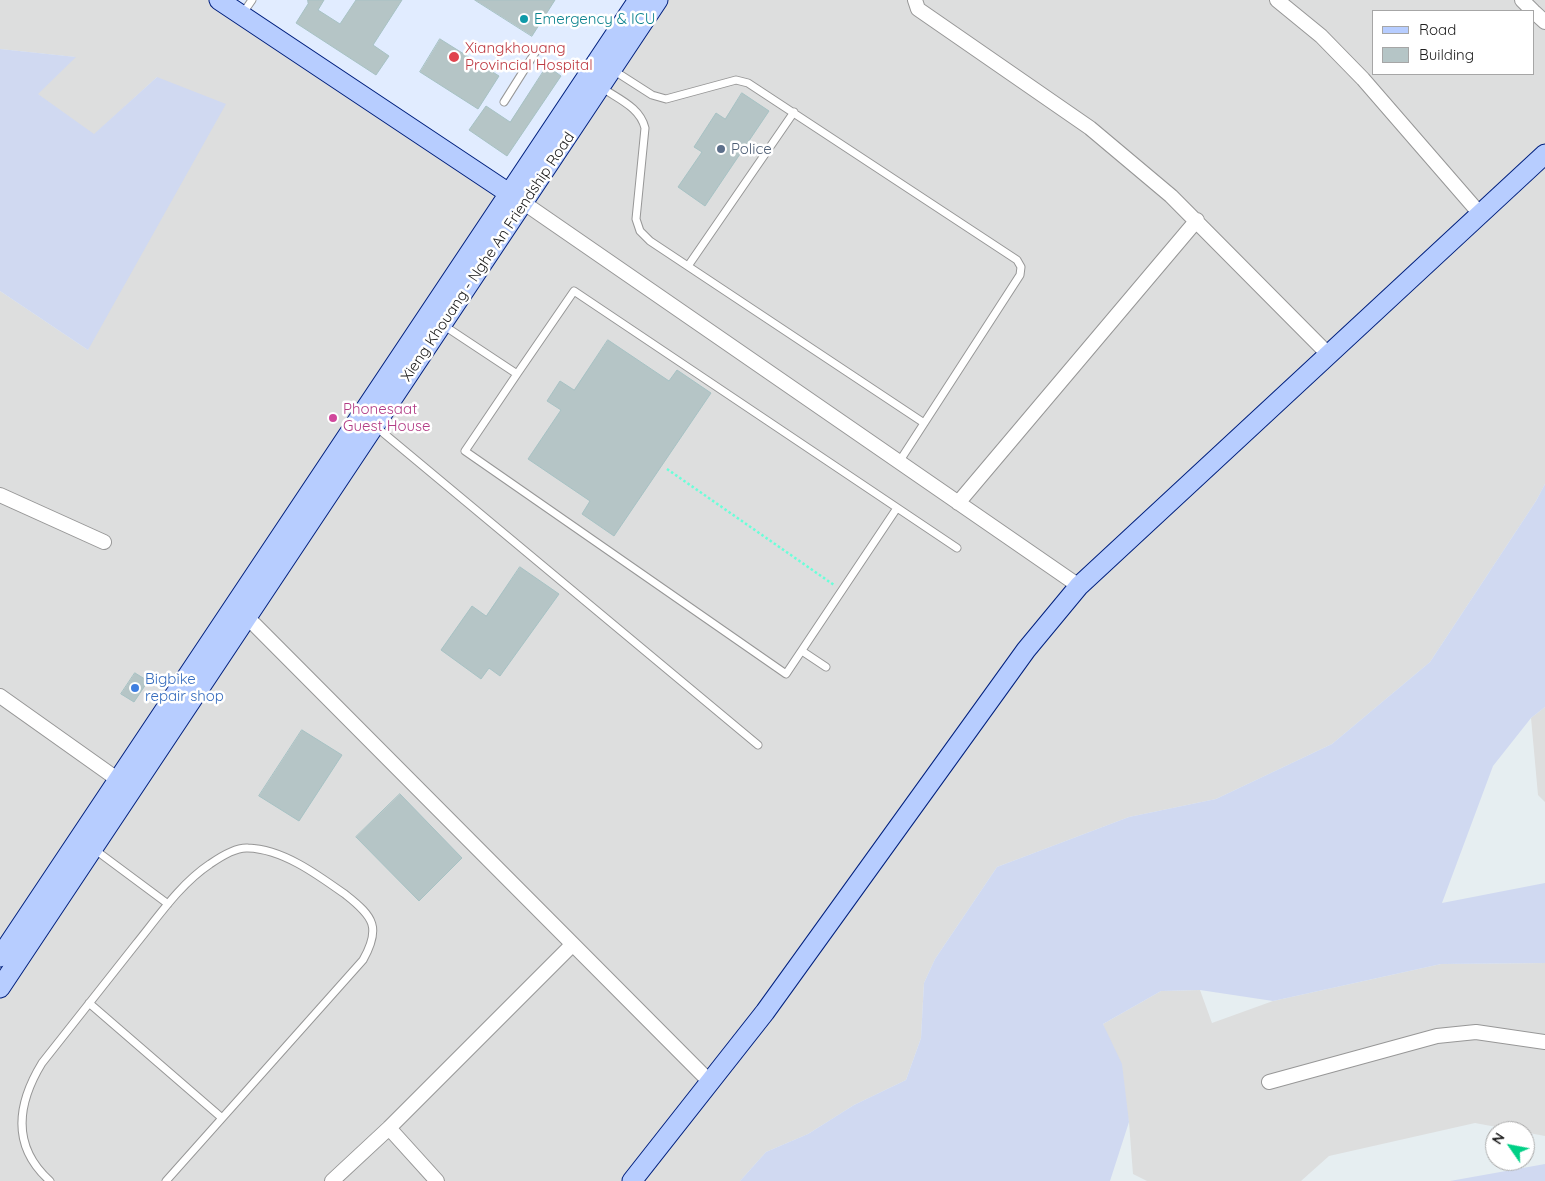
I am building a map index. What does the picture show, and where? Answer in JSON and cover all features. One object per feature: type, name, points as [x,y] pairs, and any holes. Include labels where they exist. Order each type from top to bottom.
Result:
[{"type":"street","points":[[219,0],[248,7],[516,198],[1078,586]]},
{"type":"street","name":"Xieng Khouang - Nghe An Friendship Road","points":[[0,957],[118,778],[375,426],[443,325],[516,198],[638,0]]},
{"type":"street","name":"Xieng Khouang - Nghe An Friendship Road","points":[[0,988],[92,848],[240,612],[516,198],[600,87],[658,0]]},
{"type":"street","points":[[915,0],[918,9],[1090,128],[1197,220],[1329,355]]},
{"type":"street","points":[[1277,0],[1321,36],[1363,79],[1481,215]]},
{"type":"street","points":[[1522,0],[1532,10]]},
{"type":"street","points":[[1535,13],[1545,22]]},
{"type":"street","points":[[632,1181],[782,988],[1026,650],[1078,586],[1545,154]]},
{"type":"street","points":[[958,503],[1197,220]]},
{"type":"street","points":[[0,495],[104,542]]},
{"type":"street","points":[[240,612],[710,1082]]},
{"type":"street","points":[[0,696],[118,778]]},
{"type":"street","points":[[332,1181],[572,945]]},
{"type":"street","points":[[1269,1082],[1437,1036],[1476,1032],[1545,1042]]},
{"type":"street","points":[[388,1128],[437,1181]]},
{"type":"lane","points":[[504,102],[538,48]]},
{"type":"lane","points":[[612,70],[652,95],[666,99],[736,80],[748,83],[1017,260],[1021,267],[1020,275],[899,462]]},
{"type":"lane","points":[[600,87],[637,111],[643,118],[645,128],[636,219],[640,230],[650,241],[924,423]]},
{"type":"lane","points":[[688,266],[794,112]]},
{"type":"lane","points":[[897,508],[786,674],[465,451],[574,291],[957,548]]},
{"type":"lane","points":[[443,325],[517,374]]},
{"type":"lane","points":[[375,426],[758,745]]},
{"type":"lane","points":[[802,651],[826,667]]},
{"type":"lane","points":[[92,848],[168,904]]},
{"type":"lane","points":[[50,1181],[32,1160],[23,1138],[22,1108],[28,1086],[42,1064],[168,904],[209,864],[232,852],[247,848],[280,855],[324,879],[363,908],[374,926],[373,942],[362,960],[166,1181]]},
{"type":"lane","points":[[89,1003],[222,1118]]},
{"type":"path","points":[[666,469],[842,591]]},
{"type":"shaded area","points":[[0,0],[1545,0],[1545,484],[1536,501],[1430,662],[1332,744],[1216,799],[1129,817],[997,867],[935,959],[924,983],[921,1038],[906,1080],[854,1105],[808,1134],[766,1152],[740,1181],[0,1181],[0,291],[88,350],[157,77],[94,135],[37,94],[75,57],[0,49]]},
{"type":"shaded area","name":"Xiangkhouang Provincial Hospital","points":[[219,0],[638,0],[508,193]]},
{"type":"shaded area","points":[[0,49],[76,57],[38,94],[94,134],[157,77],[226,104],[88,350],[0,291]]},
{"type":"shaded area","points":[[1545,484],[1545,707],[1531,718],[1493,766],[1442,903],[1545,883],[1545,963],[1441,964],[1273,1001],[1200,990],[1161,991],[1103,1024],[1122,1064],[1129,1122],[1110,1181],[740,1181],[766,1152],[808,1134],[854,1105],[906,1080],[921,1038],[924,983],[935,959],[997,867],[1129,817],[1216,799],[1332,744],[1430,662],[1536,501]]},
{"type":"shaded area","points":[[1545,707],[1545,802],[1538,795],[1531,718]]},
{"type":"shaded area","points":[[1545,963],[1545,1136],[1535,1134],[1535,1121],[1485,1121],[1485,1125],[1475,1123],[1329,1156],[1301,1181],[1147,1181],[1133,1174],[1129,1122],[1103,1024],[1161,991],[1200,990],[1212,1023],[1273,1001],[1441,964]]},
{"type":"shaded area","points":[[1545,1164],[1545,1181],[1450,1181],[1506,1171],[1535,1171],[1535,1166]]},
{"type":"building","points":[[308,0],[324,0],[318,10],[340,24],[356,0],[402,0],[373,45],[389,56],[376,75],[296,23],[308,4]]},
{"type":"building","name":"Emergency & ICU","points":[[475,0],[555,0],[532,36]]},
{"type":"building","points":[[440,39],[499,76],[478,109],[420,72]]},
{"type":"building","points":[[547,66],[561,76],[507,156],[469,130],[486,106],[510,122]]},
{"type":"building","name":"Police","points":[[742,93],[769,111],[705,206],[678,187],[702,152],[694,147],[716,113],[725,119]]},
{"type":"building","points":[[608,340],[669,381],[677,370],[711,393],[614,536],[582,514],[590,501],[528,459],[561,410],[547,401],[560,381],[574,390]]},
{"type":"building","points":[[520,567],[559,594],[500,676],[489,668],[481,679],[441,650],[472,606],[486,616]]},
{"type":"building","name":"Bigbike repair shop","points":[[135,673],[148,681],[134,702],[121,694]]},
{"type":"building","points":[[302,730],[342,755],[299,821],[259,796]]},
{"type":"building","points":[[400,794],[462,858],[419,901],[356,837]]},
{"type":"place","name":"Emergency & ICU","points":[[524,19]]},
{"type":"place","name":"Xiangkhouang Provincial Hospital","points":[[454,57]]},
{"type":"place","name":"Police","points":[[721,149]]},
{"type":"place","name":"Phonesaat Guest House","points":[[333,418]]},
{"type":"place","name":"Bigbike repair shop","points":[[135,688]]}]
